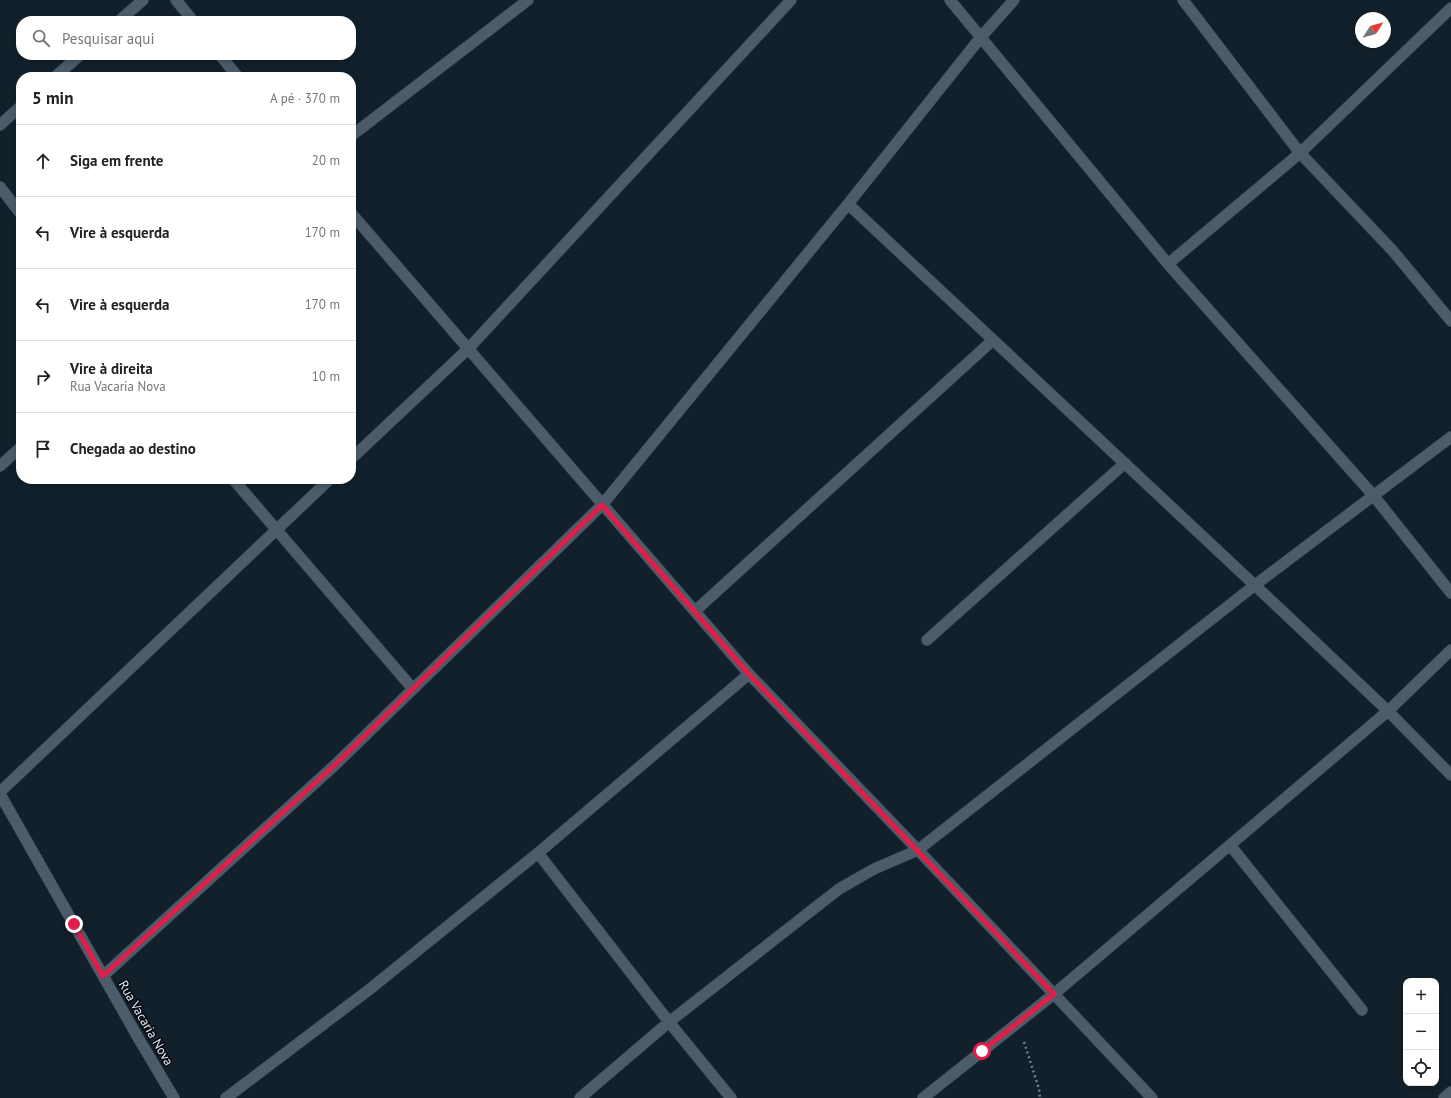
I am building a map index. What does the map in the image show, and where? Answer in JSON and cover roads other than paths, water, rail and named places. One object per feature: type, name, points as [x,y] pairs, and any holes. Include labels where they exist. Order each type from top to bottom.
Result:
[{"type":"street","points":[[125,16],[143,0]]},
{"type":"street","points":[[176,0],[189,16]]},
{"type":"street","points":[[356,132],[528,0]]},
{"type":"street","points":[[356,454],[468,349],[791,0]]},
{"type":"street","points":[[950,0],[1168,264],[1373,495],[1451,593]]},
{"type":"street","points":[[103,976],[336,764],[602,505],[848,204],[981,37],[1014,0]]},
{"type":"street","points":[[1183,0],[1300,153],[1393,251],[1451,320]]},
{"type":"street","points":[[1168,264],[1300,153],[1450,12]]},
{"type":"street","points":[[60,72],[74,60]]},
{"type":"street","points":[[224,60],[234,72]]},
{"type":"street","points":[[0,124],[16,110]]},
{"type":"street","points":[[0,187],[16,208]]},
{"type":"street","points":[[848,204],[1255,585],[1388,711],[1451,775]]},
{"type":"street","points":[[356,219],[749,674],[918,850],[1152,1098]]},
{"type":"street","points":[[695,611],[993,340]]},
{"type":"street","points":[[580,1098],[669,1022],[838,889],[874,869],[918,850],[1255,585],[1451,437]]},
{"type":"street","points":[[0,466],[16,452]]},
{"type":"street","points":[[927,640],[1125,463]]},
{"type":"street","points":[[237,484],[413,689]]},
{"type":"street","points":[[0,793],[325,484]]},
{"type":"street","points":[[923,1098],[1054,994],[1388,711],[1451,650]]},
{"type":"street","points":[[226,1098],[370,989],[538,853],[749,674]]},
{"type":"street","name":"Rua Vacaria Nova","points":[[0,793],[103,976],[174,1098]]},
{"type":"street","points":[[1230,845],[1362,1010]]},
{"type":"street","points":[[538,853],[669,1022],[731,1098]]},
{"type":"street","points":[[1444,1098],[1451,1092]]}]
